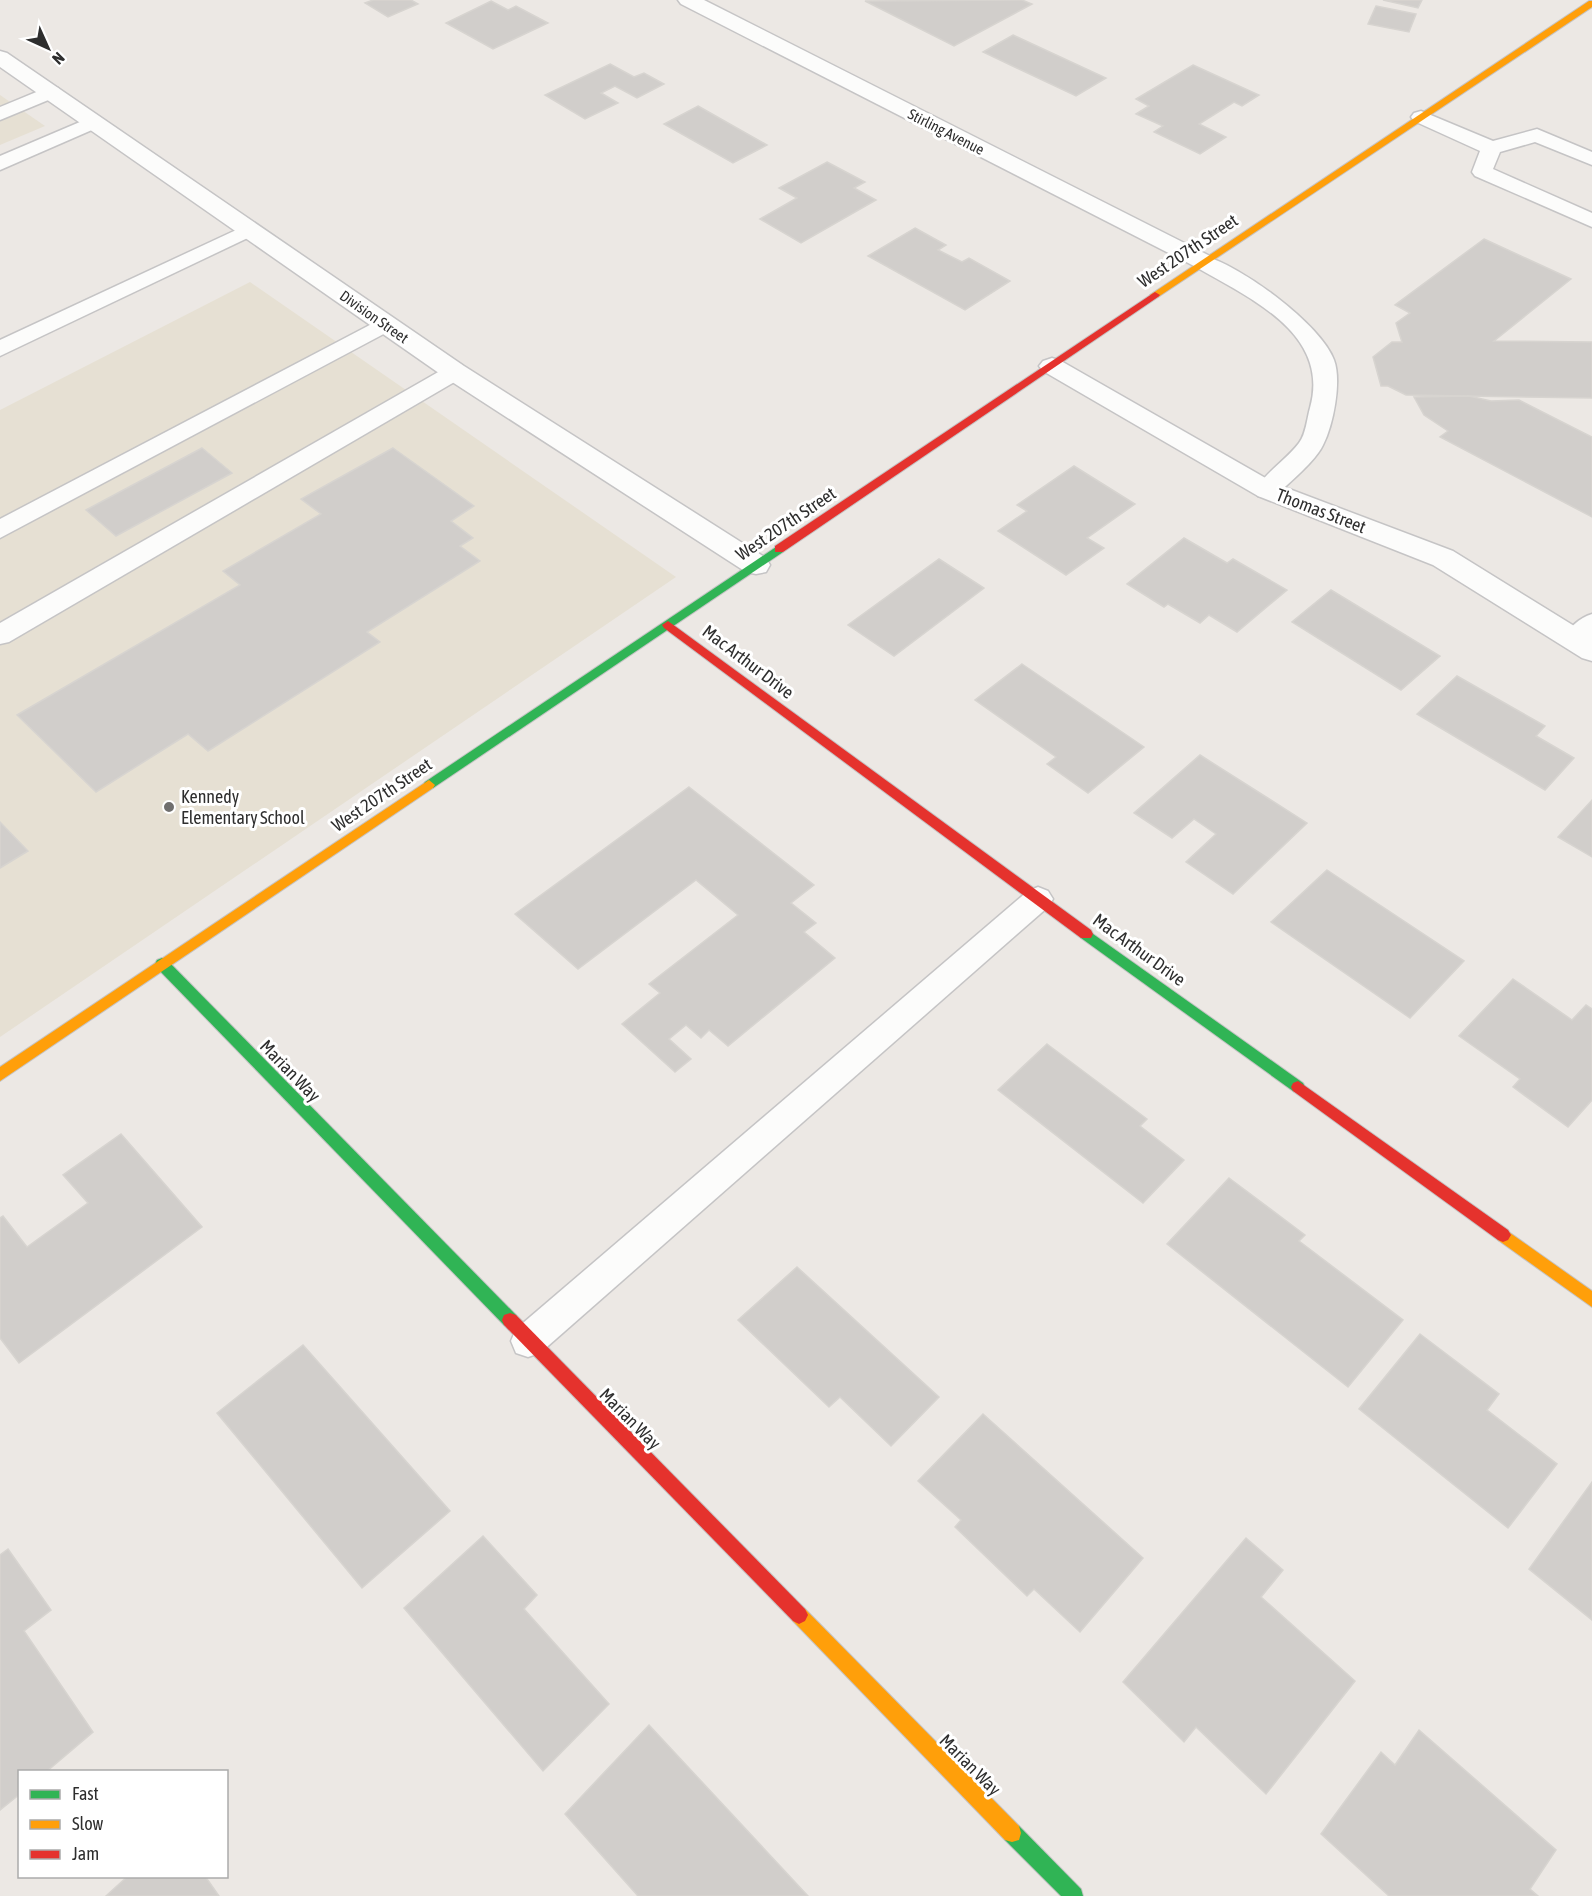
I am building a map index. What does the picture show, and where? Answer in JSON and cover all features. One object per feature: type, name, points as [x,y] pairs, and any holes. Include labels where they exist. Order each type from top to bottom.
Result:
[{"type":"street","name":"Stirling Avenue","points":[[688,0],[1204,262]]},
{"type":"street","name":"West 207th Street","points":[[0,1075],[1204,262],[1592,3]]},
{"type":"street","name":"Division Street","points":[[0,57],[455,372],[756,565]]},
{"type":"street","name":"Thomas Street","points":[[1053,366],[1267,490],[1443,558],[1586,638]]},
{"type":"street","name":"Mac Arthur Drive","points":[[668,625],[1038,898],[1592,1300]]},
{"type":"street","name":"Marian Way","points":[[162,964],[528,1341],[1074,1896]]},
{"type":"lane","points":[[0,114],[51,92]]},
{"type":"lane","points":[[1421,117],[1491,148],[1537,135],[1592,159]]},
{"type":"lane","points":[[0,164],[94,122]]},
{"type":"lane","points":[[1491,148],[1482,172],[1592,221]]},
{"type":"lane","points":[[0,349],[249,230]]},
{"type":"lane","points":[[1204,262],[1264,297],[1299,325],[1323,360],[1326,392],[1312,444],[1267,490]]},
{"type":"lane","points":[[0,530],[385,324]]},
{"type":"lane","points":[[0,635],[455,372]]},
{"type":"lane","points":[[528,1341],[1038,898]]},
{"type":"shaded area","points":[[0,95],[45,126],[0,145]]},
{"type":"shaded area","name":"Kennedy Elementary School","points":[[250,282],[676,577],[0,1037],[0,410]]},
{"type":"building","points":[[373,0],[411,0],[418,4],[388,17],[365,3]]},
{"type":"building","points":[[1022,0],[1032,4],[954,46],[865,1]]},
{"type":"building","points":[[1383,0],[1422,0],[1418,8]]},
{"type":"building","points":[[491,1],[508,10],[516,6],[548,23],[493,49],[446,23]]},
{"type":"building","points":[[1376,6],[1416,14],[1409,32],[1368,24]]},
{"type":"building","points":[[1013,35],[1106,78],[1076,96],[983,52]]},
{"type":"building","points":[[610,64],[634,77],[644,73],[664,84],[637,98],[615,86],[601,93],[618,103],[585,119],[545,95]]},
{"type":"building","points":[[1193,65],[1259,95],[1242,106],[1234,102],[1199,124],[1226,137],[1200,154],[1154,132],[1163,126],[1136,114],[1149,106],[1136,99]]},
{"type":"building","points":[[698,106],[767,145],[733,163],[664,124]]},
{"type":"building","points":[[827,162],[865,182],[854,188],[876,200],[801,243],[760,219],[797,198],[779,188]]},
{"type":"building","points":[[915,228],[946,245],[938,250],[962,262],[969,258],[1010,281],[965,310],[868,256]]},
{"type":"building","points":[[1484,239],[1571,279],[1494,341],[1592,342],[1592,398],[1406,395],[1388,386],[1381,386],[1373,357],[1392,342],[1402,342],[1396,323],[1410,313],[1395,305]]},
{"type":"building","points":[[1469,396],[1491,401],[1519,400],[1592,437],[1592,517],[1440,437],[1448,431],[1424,415],[1414,397]]},
{"type":"building","points":[[202,448],[232,473],[116,536],[86,510]]},
{"type":"building","points":[[393,448],[474,506],[451,521],[473,538],[460,546],[480,561],[367,632],[380,642],[208,751],[188,734],[96,792],[17,715],[240,585],[223,571],[321,514],[301,499]]},
{"type":"building","points":[[1074,466],[1135,504],[1087,538],[1104,548],[1066,575],[998,531],[1027,511],[1017,505]]},
{"type":"building","points":[[1184,538],[1227,563],[1233,559],[1287,590],[1237,632],[1209,615],[1200,623],[1168,604],[1164,607],[1127,584]]},
{"type":"building","points":[[939,559],[984,588],[894,656],[848,625]]},
{"type":"building","points":[[1331,590],[1440,656],[1401,690],[1292,622]]},
{"type":"building","points":[[1022,664],[1144,747],[1088,793],[1047,764],[1056,757],[975,700]]},
{"type":"building","points":[[1457,676],[1545,726],[1536,736],[1574,758],[1545,790],[1417,714]]},
{"type":"building","points":[[1200,755],[1307,823],[1233,894],[1186,862],[1216,834],[1194,819],[1172,838],[1134,813]]},
{"type":"building","points":[[689,787],[814,885],[791,903],[816,923],[804,932],[835,958],[728,1046],[709,1030],[701,1038],[686,1025],[669,1039],[691,1059],[675,1072],[622,1024],[660,993],[649,984],[738,915],[696,880],[578,969],[515,914]]},
{"type":"building","points":[[1592,800],[1592,857],[1558,837]]},
{"type":"building","points":[[0,822],[28,851],[0,868]]},
{"type":"building","points":[[1327,870],[1464,961],[1410,1018],[1271,922]]},
{"type":"building","points":[[1513,979],[1572,1020],[1586,1005],[1592,1009],[1592,1100],[1568,1127],[1513,1087],[1520,1079],[1459,1036]]},
{"type":"building","points":[[1047,1044],[1147,1119],[1140,1126],[1184,1160],[1143,1203],[998,1090]]},
{"type":"building","points":[[121,1134],[202,1227],[19,1363],[0,1338],[0,1218],[3,1216],[27,1247],[88,1203],[63,1175]]},
{"type":"building","points":[[1229,1178],[1305,1235],[1299,1241],[1403,1320],[1348,1387],[1167,1244]]},
{"type":"building","points":[[797,1267],[939,1397],[891,1446],[840,1397],[829,1407],[738,1320]]},
{"type":"building","points":[[1420,1334],[1499,1394],[1487,1410],[1557,1464],[1508,1528],[1359,1409]]},
{"type":"building","points":[[303,1345],[450,1511],[362,1588],[217,1413]]},
{"type":"building","points":[[983,1414],[1143,1558],[1080,1632],[1034,1589],[1027,1596],[955,1527],[961,1520],[918,1481]]},
{"type":"building","points":[[1592,1482],[1592,1620],[1529,1569]]},
{"type":"building","points":[[483,1536],[537,1595],[524,1609],[609,1704],[543,1771],[404,1608]]},
{"type":"building","points":[[1246,1538],[1283,1570],[1261,1597],[1355,1681],[1266,1794],[1196,1727],[1184,1742],[1123,1682]]},
{"type":"building","points":[[8,1549],[51,1610],[24,1631],[93,1732],[48,1770],[18,1770],[18,1796],[0,1810],[0,1555]]},
{"type":"building","points":[[649,1725],[808,1896],[638,1896],[565,1814]]},
{"type":"building","points":[[1419,1730],[1556,1850],[1530,1889],[1538,1896],[1389,1896],[1321,1834],[1381,1752],[1395,1765]]},
{"type":"building","points":[[126,1878],[206,1878],[219,1896],[106,1896]]},
{"type":"traffic: fast","points":[[429,785],[779,549]]},
{"type":"traffic: fast","points":[[1086,934],[1298,1087]]},
{"type":"traffic: fast","points":[[162,964],[510,1320]]},
{"type":"traffic: fast","points":[[1012,1833],[1074,1896]]},
{"type":"traffic: slow","points":[[1155,295],[1592,3]]},
{"type":"traffic: slow","points":[[0,1075],[429,785]]},
{"type":"traffic: slow","points":[[1503,1235],[1592,1300]]},
{"type":"traffic: slow","points":[[799,1615],[1012,1833]]},
{"type":"traffic: jam","points":[[779,549],[1155,295]]},
{"type":"traffic: jam","points":[[668,625],[1086,934]]},
{"type":"traffic: jam","points":[[1298,1087],[1503,1235]]},
{"type":"traffic: jam","points":[[510,1320],[799,1615]]},
{"type":"place","name":"Kennedy Elementary School","points":[[169,807]]}]
